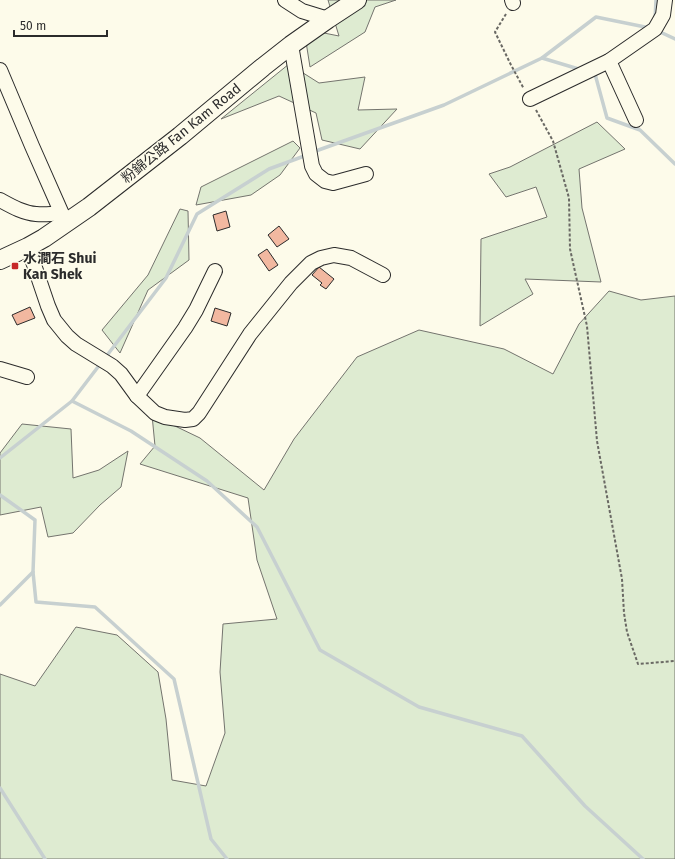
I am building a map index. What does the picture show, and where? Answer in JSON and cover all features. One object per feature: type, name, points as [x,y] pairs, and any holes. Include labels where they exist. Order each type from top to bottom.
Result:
[{"type":"main road","name":"粉錦公路 Fan Kam Road","points":[[0,260],[28,247],[64,218],[89,207],[180,136],[263,66],[328,18],[358,0]]},
{"type":"street","points":[[285,0],[302,11],[328,18]]},
{"type":"street","points":[[530,99],[609,61],[655,29],[662,15],[665,0]]},
{"type":"street","points":[[291,45],[312,166],[316,174],[325,181],[333,183],[366,174]]},
{"type":"street","points":[[609,61],[636,120]]},
{"type":"street","points":[[0,70],[64,218]]},
{"type":"street","points":[[0,96],[15,106]]},
{"type":"street","points":[[0,200],[18,209],[34,214],[64,218]]},
{"type":"street","points":[[28,247],[54,320],[67,336],[76,344],[112,366],[137,396],[155,414],[185,420],[193,419],[199,413],[250,334],[291,283],[311,263],[321,258],[334,255],[351,258],[383,275]]},
{"type":"street","points":[[137,396],[186,328],[215,271]]},
{"type":"street","points":[[0,369],[27,377]]},
{"type":"path","points":[[512,1],[495,32],[517,76]]},
{"type":"path","points":[[530,99],[553,141],[569,198],[570,249],[587,326],[597,441],[622,579],[624,613],[627,632],[638,664],[675,661]]},
{"type":"green space","points":[[328,0],[396,0],[375,7],[365,32],[310,67],[304,29],[339,36]]},
{"type":"green space","points":[[289,64],[319,83],[365,77],[358,110],[397,109],[360,149],[322,140],[316,113],[279,96],[221,119]]},
{"type":"green space","points":[[597,122],[625,149],[579,169],[582,208],[601,282],[525,279],[533,294],[480,326],[481,239],[547,217],[536,187],[506,197],[489,174],[510,167]]},
{"type":"green space","points":[[293,141],[300,148],[280,175],[251,195],[196,205],[201,187]]},
{"type":"green space","points":[[180,209],[188,211],[189,260],[148,290],[120,353],[102,330],[148,275]]},
{"type":"green space","points":[[609,291],[641,300],[675,296],[675,859],[0,859],[0,674],[35,686],[76,627],[117,635],[158,672],[166,719],[172,780],[206,786],[225,733],[220,672],[223,624],[277,619],[257,560],[248,498],[140,464],[155,446],[152,415],[200,438],[264,490],[294,439],[357,357],[419,330],[504,349],[553,374],[579,324]]},
{"type":"green space","points":[[22,424],[71,429],[73,478],[99,470],[128,451],[121,487],[100,505],[73,533],[48,537],[41,507],[0,515],[0,453]]},
{"type":"building","points":[[226,211],[230,227],[217,231],[213,215]]},
{"type":"building","points":[[279,226],[289,239],[277,247],[268,235]]},
{"type":"building","points":[[267,249],[278,265],[269,271],[258,255]]},
{"type":"building","points":[[319,267],[334,279],[326,289],[320,285],[322,283],[312,275]]},
{"type":"building","points":[[30,307],[35,318],[17,325],[12,315]]},
{"type":"building","points":[[215,308],[231,313],[227,326],[211,321]]},
{"type":"waterway","points":[[655,19],[656,0]]},
{"type":"waterway","points":[[542,58],[596,17],[650,28]]},
{"type":"waterway","points":[[658,31],[675,39]]},
{"type":"waterway","points":[[313,152],[444,105],[542,58],[582,70]]},
{"type":"waterway","points":[[592,73],[595,74],[607,118],[640,130],[675,164]]},
{"type":"waterway","points":[[105,358],[166,278],[197,214],[269,169],[307,155]]},
{"type":"waterway","points":[[72,401],[101,363]]},
{"type":"waterway","points":[[0,458],[72,401],[131,431],[207,481],[257,527],[320,650],[419,707],[522,736],[585,806],[643,859]]},
{"type":"waterway","points":[[0,495],[35,520],[33,572],[36,602],[95,607],[174,679],[211,839],[227,859]]},
{"type":"waterway","points":[[0,605],[33,572]]},
{"type":"waterway","points":[[0,788],[45,859]]},
{"type":"place","name":"水澗石 Shui Kan Shek","points":[[15,266]]}]
